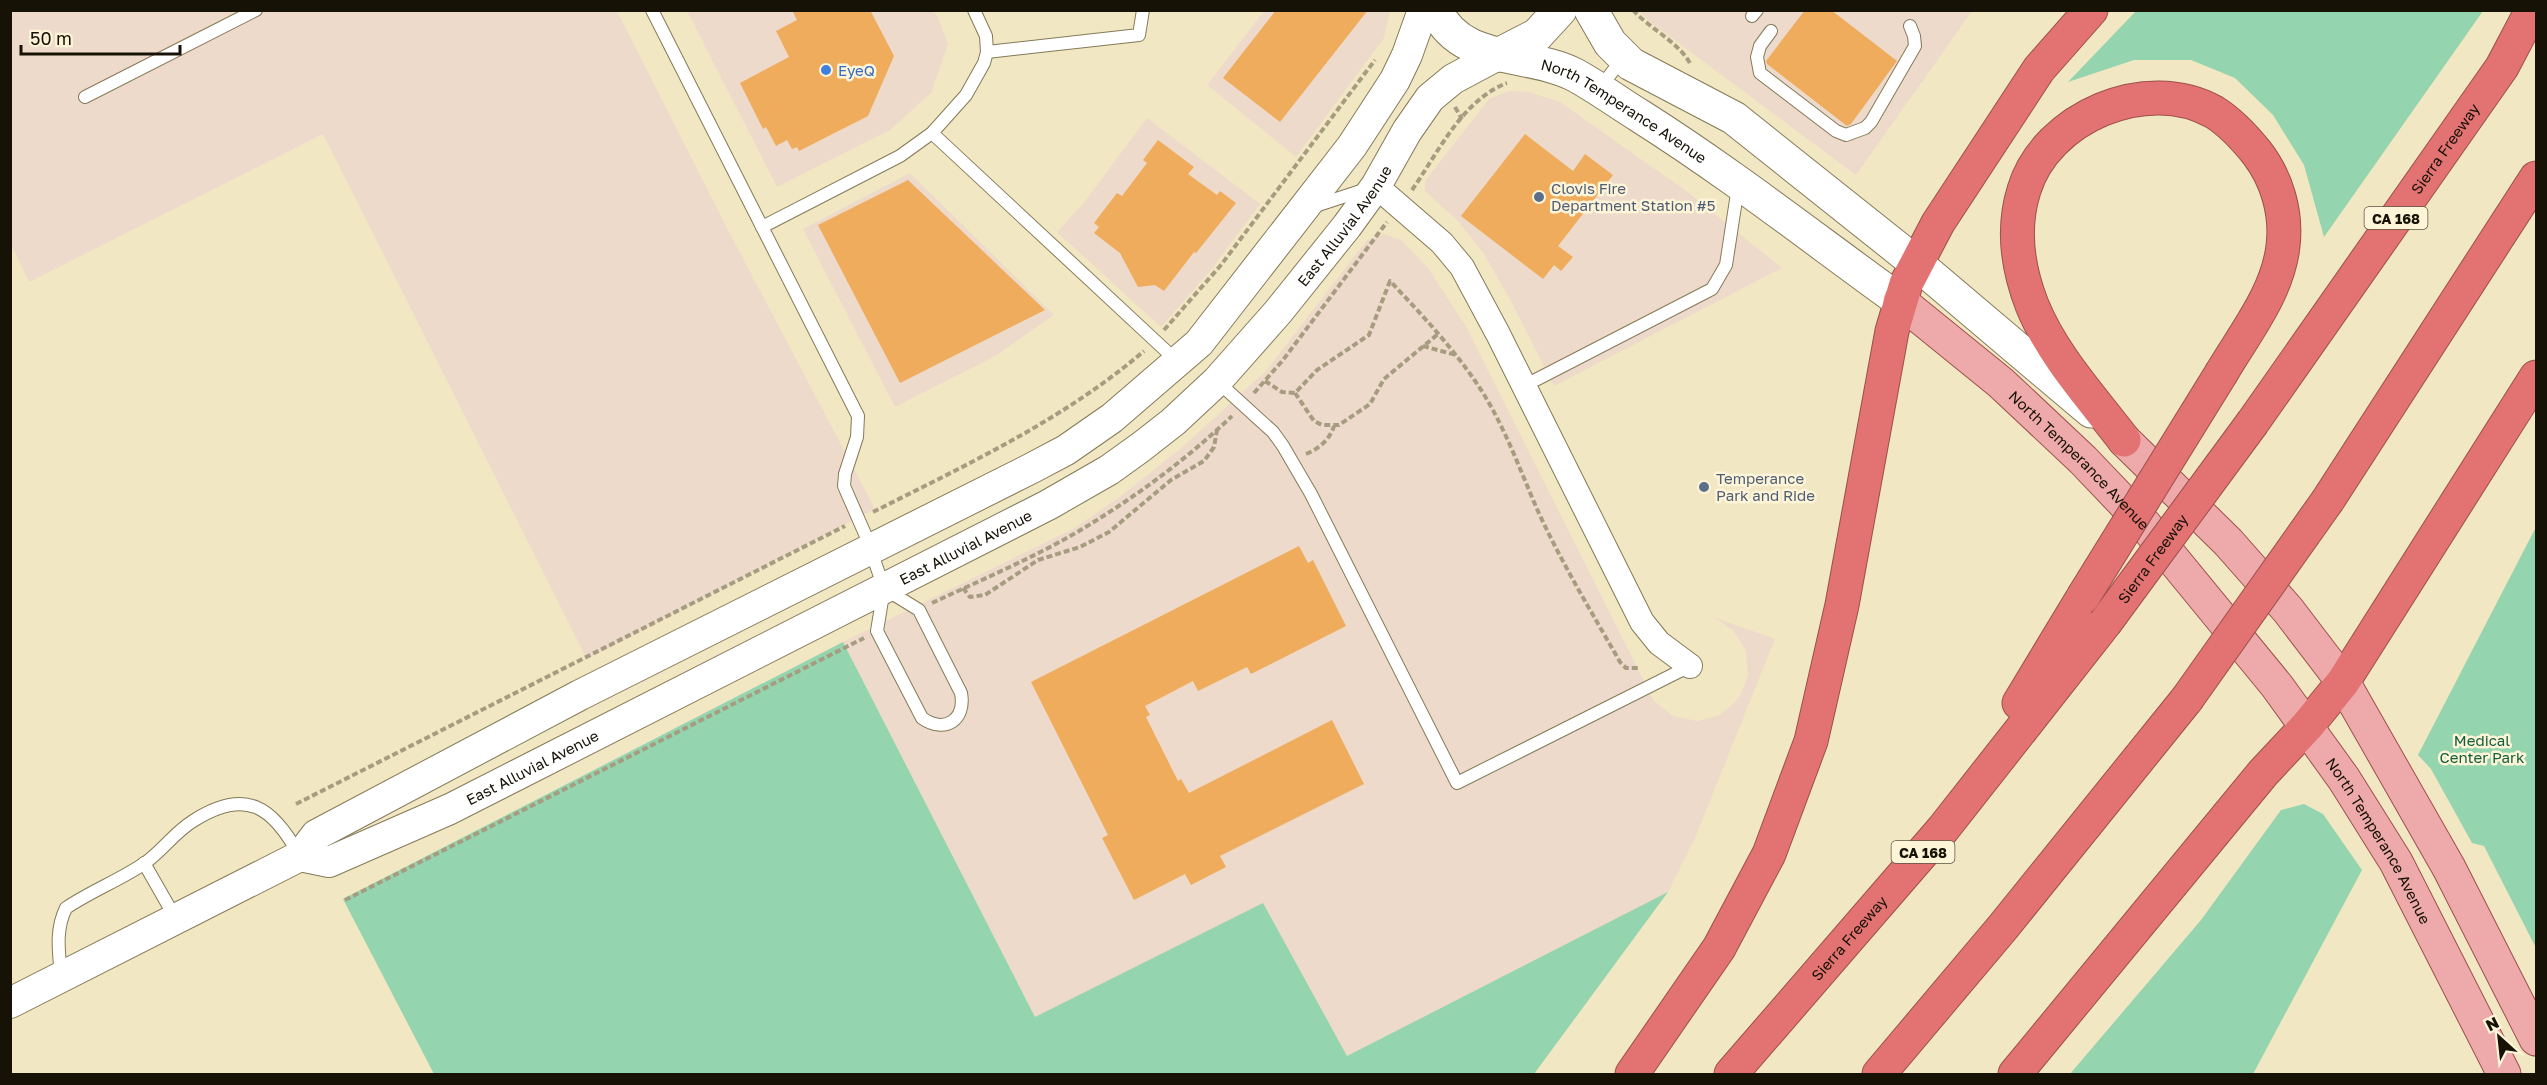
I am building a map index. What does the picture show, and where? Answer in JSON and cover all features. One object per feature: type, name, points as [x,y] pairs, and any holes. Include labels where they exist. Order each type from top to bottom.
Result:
[{"type":"highway","points":[[1632,1074],[1719,948],[1769,854],[1811,741],[1842,605],[1887,358],[1900,302],[1916,263],[1938,223],[2039,69],[2091,10]]},
{"type":"highway","name":"Sierra Freeway","points":[[1731,1074],[1943,829],[2105,623],[2253,422],[2502,67],[2532,10]]},
{"type":"highway","points":[[1943,829],[2274,285],[2279,267],[2284,226],[2281,202],[2268,170],[2249,143],[2214,112],[2192,103],[2168,99],[2141,99],[2113,105],[2088,115],[2067,129],[2050,144],[2032,170],[2019,207],[2017,247],[2032,307],[2050,340],[2124,440]]},
{"type":"highway","points":[[1879,1074],[2003,927],[2187,699],[2328,500],[2536,178]]},
{"type":"highway","points":[[2015,1074],[2264,773],[2343,682],[2536,377]]},
{"type":"main road","name":"North Temperance Avenue","points":[[1436,10],[1458,39],[1483,52],[1503,69],[1547,63],[1577,76],[1739,183],[1900,302],[2001,383],[2083,460],[2145,525],[2197,587],[2307,726],[2344,779],[2396,862],[2504,1074]]},
{"type":"main road","points":[[1503,69],[1560,10]]},
{"type":"main road","points":[[1591,10],[1610,43],[1623,58],[1642,72],[1734,118],[1916,263],[2124,440],[2228,542],[2288,610],[2343,682],[2449,868],[2536,1039]]},
{"type":"street","points":[[10,1003],[300,856],[316,835],[509,731],[871,551],[1066,450],[1112,418],[1179,362],[1214,324],[1352,146],[1395,80],[1407,55],[1423,10]]},
{"type":"street","name":"East Alluvial Avenue","points":[[300,856],[329,862],[450,809],[1048,505],[1109,470],[1173,422],[1217,381],[1278,312],[1376,186],[1407,131],[1430,98],[1453,79],[1503,69]]},
{"type":"street","points":[[1376,186],[1452,254],[1498,334],[1642,622],[1659,643],[1690,666]]},
{"type":"lane","points":[[85,97],[256,10]]},
{"type":"lane","points":[[652,10],[858,416],[857,436],[843,482],[884,588],[877,631],[922,718],[937,725],[950,723],[957,719],[961,712],[962,693],[919,610],[884,588]]},
{"type":"lane","points":[[762,227],[900,156],[932,134],[966,95],[984,63],[987,52],[986,36],[975,10]]},
{"type":"lane","points":[[987,52],[1139,35],[1143,10]]},
{"type":"lane","points":[[1771,31],[1760,46],[1757,57],[1760,73],[1836,131],[1846,135],[1865,128],[1871,122],[1915,46],[1910,26]]},
{"type":"lane","points":[[1599,90],[1623,58]]},
{"type":"lane","points":[[932,134],[1179,362]]},
{"type":"lane","points":[[1524,386],[1712,289],[1726,265],[1739,183]]},
{"type":"lane","points":[[1303,209],[1376,186]]},
{"type":"lane","points":[[1217,381],[1273,432],[1293,462],[1457,783],[1690,666]]},
{"type":"lane","points":[[62,977],[57,940],[60,919],[66,908],[144,863],[193,821],[230,805],[248,805],[265,810],[278,821],[300,856]]},
{"type":"lane","points":[[144,863],[176,919]]},
{"type":"path","points":[[1633,10],[1643,22],[1686,55]]},
{"type":"path","points":[[1350,93],[1379,55]]},
{"type":"path","points":[[1414,188],[1444,140],[1485,95],[1503,69]]},
{"type":"path","points":[[1256,391],[1384,227]]},
{"type":"path","points":[[1295,393],[1317,370],[1369,335],[1390,280],[1456,355],[1498,419],[1570,576],[1620,662],[1626,668],[1639,668]]},
{"type":"path","points":[[1295,393],[1314,421],[1322,425],[1334,426],[1355,416],[1370,404],[1384,379],[1438,334]]},
{"type":"path","points":[[1422,346],[1456,355]]},
{"type":"path","points":[[1265,381],[1282,392],[1295,393]]},
{"type":"path","points":[[919,610],[1078,532],[1141,491],[1231,417]]},
{"type":"path","points":[[1293,462],[1320,446],[1332,433],[1334,426]]},
{"type":"path","points":[[963,588],[970,597],[985,595],[1038,560],[1080,547],[1099,538],[1171,480],[1204,461],[1215,447],[1217,430]]},
{"type":"path","points":[[345,900],[877,631]]},
{"type":"shaded area","points":[[11,11],[617,11],[729,232],[875,509],[587,659],[323,134],[29,282],[11,244]]},
{"type":"shaded area","points":[[687,11],[933,11],[938,17],[948,44],[931,93],[890,130],[777,187]]},
{"type":"shaded area","points":[[1264,11],[1390,11],[1384,38],[1296,157],[1207,85]]},
{"type":"shaded area","points":[[1639,11],[1972,11],[1856,175],[1649,21]]},
{"type":"shaded area","points":[[1509,91],[1529,92],[1560,102],[1689,193],[1782,268],[1554,386],[1484,254],[1459,222],[1425,191],[1425,181],[1489,99]]},
{"type":"shaded area","points":[[1147,118],[1260,204],[1210,271],[1161,327],[1057,232],[1083,204]]},
{"type":"shaded area","points":[[910,173],[1054,315],[995,356],[895,407],[803,229]]},
{"type":"shaded area","points":[[1384,234],[1401,240],[1428,268],[1465,325],[1654,701],[1673,716],[1697,721],[1720,715],[1739,698],[1748,676],[1746,651],[1733,630],[1713,617],[1775,639],[1695,838],[1668,892],[1347,1056],[1263,904],[1035,1017],[843,642],[1073,529],[1121,496],[1180,449],[1266,371],[1367,240]]},
{"type":"green space","points":[[2137,10],[2483,11],[2324,237],[2304,165],[2273,115],[2235,78],[2191,60],[2134,60],[2068,82]]},
{"type":"green space","name":"Medical Center Park","points":[[2536,527],[2536,948],[2484,846],[2472,843],[2431,769],[2418,755]]},
{"type":"green space","points":[[843,642],[1035,1017],[1263,903],[1347,1056],[1668,892],[1534,1074],[434,1074],[343,899]]},
{"type":"green space","points":[[2304,804],[2323,814],[2362,870],[2253,1074],[2070,1074],[2201,920],[2281,810]]},
{"type":"building","name":"EyeQ","points":[[792,10],[870,10],[894,56],[868,116],[799,151],[797,147],[792,149],[787,140],[776,146],[766,127],[763,129],[740,83],[789,57],[776,31],[797,20]]},
{"type":"building","points":[[1276,10],[1368,10],[1280,122],[1223,78]]},
{"type":"building","points":[[1805,10],[1831,10],[1897,61],[1851,124],[1847,126],[1767,64],[1766,61]]},
{"type":"building","points":[[1525,134],[1573,171],[1585,154],[1613,175],[1558,246],[1573,257],[1561,271],[1554,265],[1543,279],[1461,216]]},
{"type":"building","points":[[1158,140],[1194,167],[1188,174],[1217,195],[1220,191],[1236,203],[1164,291],[1155,285],[1138,287],[1120,253],[1094,233],[1099,227],[1094,223],[1117,193],[1122,196],[1147,163],[1143,160]]},
{"type":"building","points":[[908,180],[1045,310],[900,383],[818,225]]},
{"type":"building","points":[[1299,546],[1308,563],[1313,560],[1346,626],[1251,674],[1247,667],[1198,691],[1193,681],[1145,706],[1150,715],[1146,717],[1178,781],[1181,779],[1189,793],[1332,720],[1364,784],[1220,856],[1226,867],[1191,885],[1185,874],[1134,900],[1102,838],[1108,835],[1031,682]]},
{"type":"place","name":"EyeQ","points":[[826,70]]},
{"type":"place","name":"Clovis Fire Department Station #5","points":[[1539,197]]},
{"type":"place","name":"Temperance Park and Ride","points":[[1704,487]]}]
